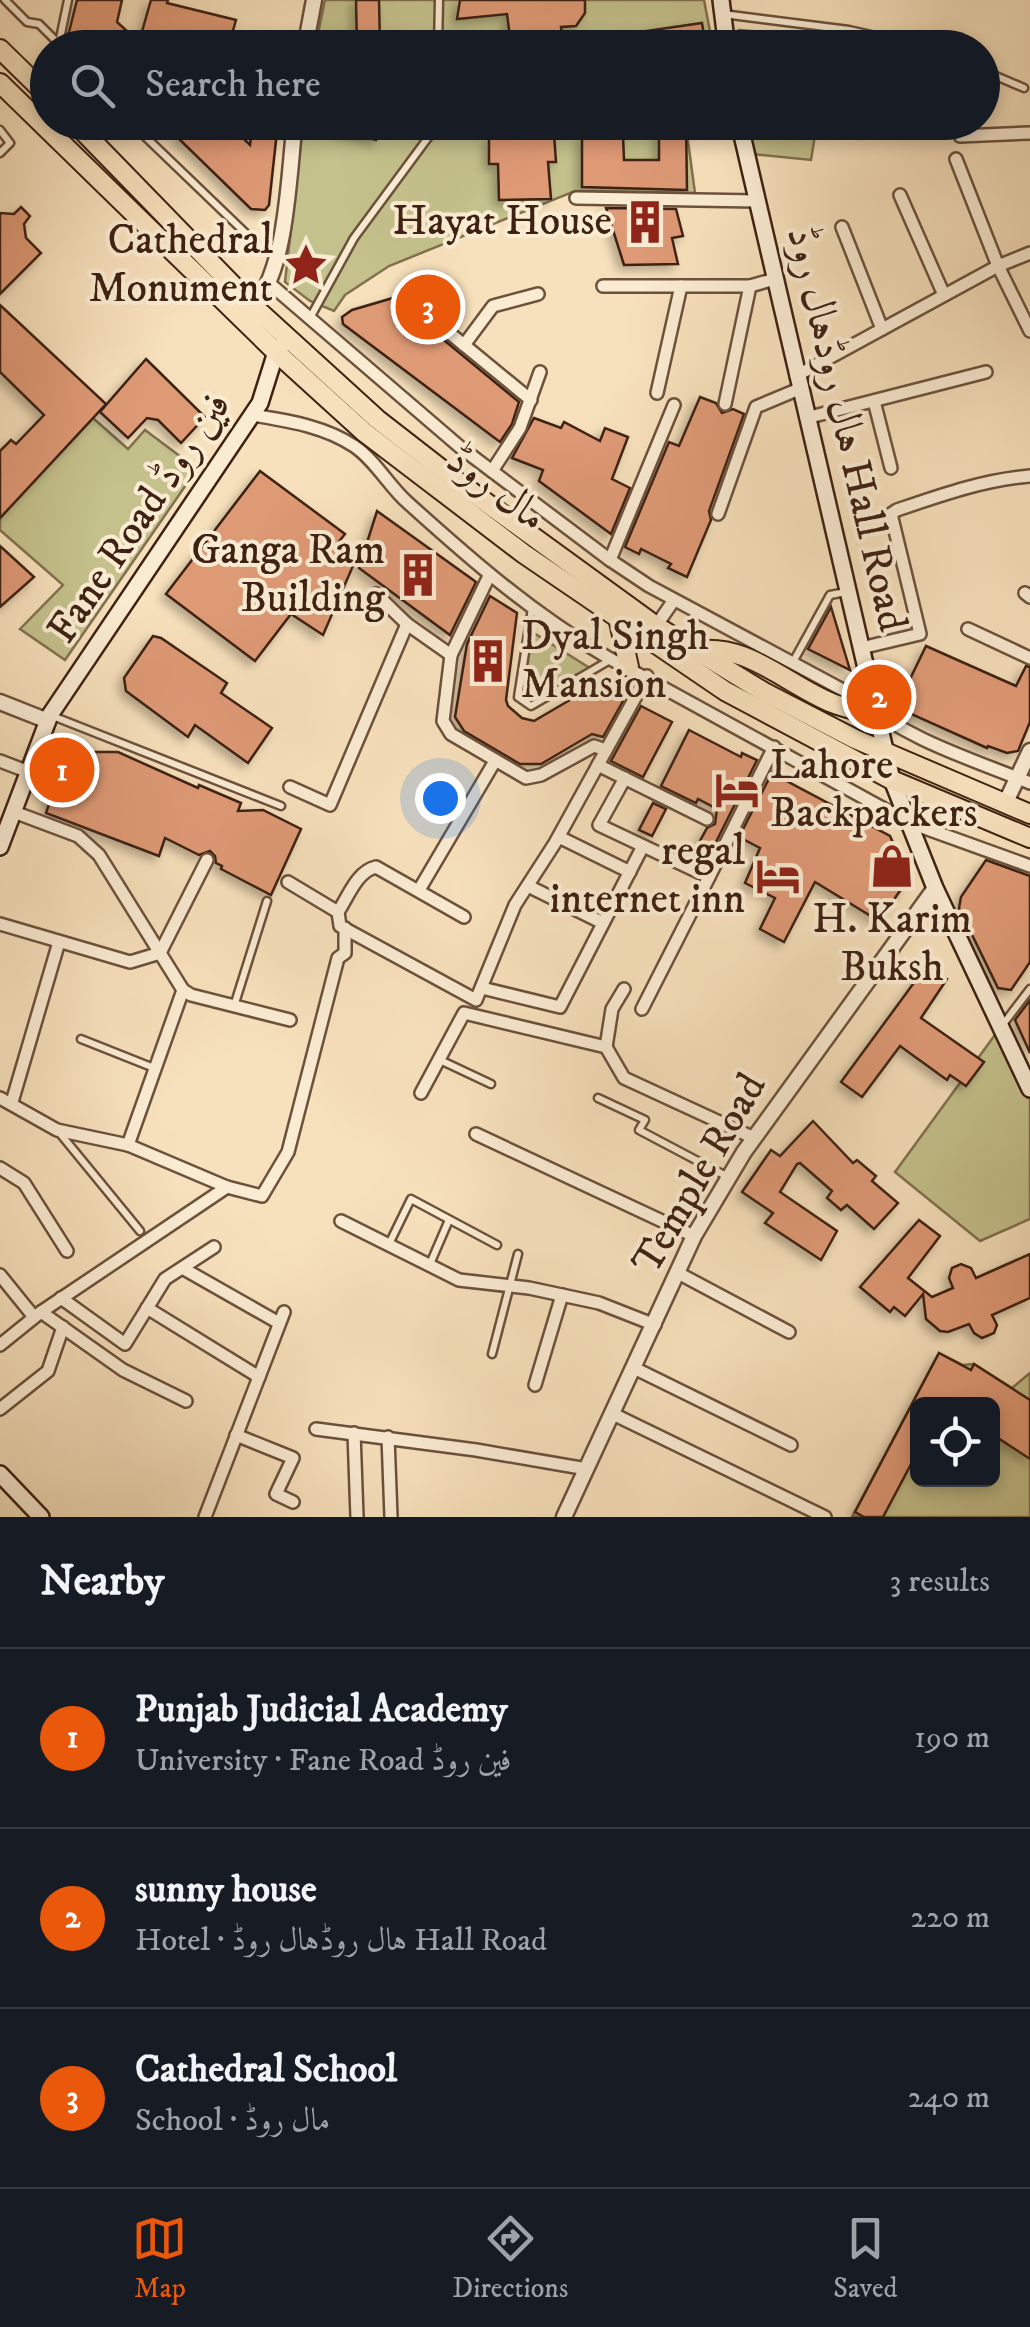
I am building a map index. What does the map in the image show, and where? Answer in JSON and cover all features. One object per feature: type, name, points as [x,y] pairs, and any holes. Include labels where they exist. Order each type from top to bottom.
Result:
[{"type":"main road","points":[[0,49],[30,79]]},
{"type":"main road","name":"مال روڈ","points":[[0,84],[30,112]]},
{"type":"main road","name":"مال روڈ","points":[[61,140],[282,346],[360,440],[724,691],[892,780],[1030,838]]},
{"type":"main road","name":"مال روڈ","points":[[90,140],[248,313]]},
{"type":"main road","name":"ہال روڈہال روڈ Hall Road","points":[[743,140],[892,780],[935,888],[1030,1089]]},
{"type":"main road","name":"مال روڈ","points":[[282,346],[408,444],[694,652],[764,692],[885,751],[1030,814]]},
{"type":"main road","name":"Fane Road فین روڈ","points":[[0,846],[49,718],[252,415],[282,346]]},
{"type":"main road","points":[[619,622],[630,667]]},
{"type":"main road","points":[[694,652],[711,648],[733,650],[832,703],[878,716]]},
{"type":"main road","points":[[0,1474],[41,1517]]},
{"type":"street","points":[[308,30],[314,0]]},
{"type":"street","points":[[1000,134],[1030,133]]},
{"type":"street","points":[[248,313],[270,284],[279,250],[293,140]]},
{"type":"street","points":[[956,159],[998,266],[1030,331]]},
{"type":"street","points":[[900,195],[944,295]]},
{"type":"street","points":[[576,198],[757,201]]},
{"type":"street","points":[[842,227],[882,330]]},
{"type":"street","points":[[718,514],[756,407],[944,295],[1030,253]]},
{"type":"street","points":[[603,286],[750,286],[776,279]]},
{"type":"street","points":[[270,284],[412,408],[610,560],[674,600],[856,697],[878,716],[927,741],[1023,780]]},
{"type":"street","points":[[657,393],[681,286]]},
{"type":"street","points":[[725,404],[750,286]]},
{"type":"street","points":[[402,294],[530,400]]},
{"type":"street","points":[[464,345],[493,306],[538,294]]},
{"type":"street","points":[[492,470],[520,428],[540,372]]},
{"type":"street","points":[[806,418],[986,372]]},
{"type":"street","points":[[874,401],[891,468]]},
{"type":"street","points":[[610,560],[674,405]]},
{"type":"street","points":[[252,415],[315,426],[360,440],[398,494],[489,576],[564,632],[908,822],[1030,866]]},
{"type":"street","points":[[862,648],[920,634],[891,514],[988,481],[1030,476]]},
{"type":"street","points":[[489,576],[452,654],[443,721],[451,734],[526,778],[541,775],[594,746],[606,750]]},
{"type":"street","points":[[376,594],[407,624],[452,654]]},
{"type":"street","points":[[656,626],[674,600]]},
{"type":"street","points":[[290,788],[330,805],[407,624]]},
{"type":"street","points":[[968,628],[1030,658]]},
{"type":"street","points":[[288,882],[341,922],[476,1000],[515,905],[559,837],[647,676]]},
{"type":"street","points":[[0,702],[49,718]]},
{"type":"street","points":[[642,1009],[774,747]]},
{"type":"street","points":[[1005,804],[1023,780],[1030,751]]},
{"type":"street","points":[[0,761],[29,772]]},
{"type":"street","points":[[419,890],[495,761]]},
{"type":"street","points":[[598,765],[707,818]]},
{"type":"street","points":[[624,778],[599,825],[709,878]]},
{"type":"street","points":[[14,812],[88,843],[124,891],[182,990],[290,1020]]},
{"type":"street","points":[[559,837],[630,872]]},
{"type":"street","points":[[482,988],[560,1006],[643,846]]},
{"type":"street","points":[[0,924],[130,962],[160,952],[207,860]]},
{"type":"street","points":[[59,942],[6,1100],[57,1130],[128,1144],[227,1187],[262,1196],[288,1152],[338,958],[345,952],[341,922],[367,869],[376,867],[464,917]]},
{"type":"street","points":[[528,886],[603,924]]},
{"type":"street","name":"Temple Road","points":[[564,1517],[694,1236],[754,1138],[935,888]]},
{"type":"street","points":[[624,989],[612,1008],[606,1047],[624,1078],[754,1138]]},
{"type":"street","points":[[128,1144],[182,990]]},
{"type":"street","points":[[421,1092],[464,1013],[606,1047]]},
{"type":"street","points":[[476,1134],[694,1236]]},
{"type":"street","points":[[0,1168],[24,1183],[67,1250]]},
{"type":"street","points":[[0,1346],[37,1314],[227,1187]]},
{"type":"street","points":[[341,1222],[460,1280],[599,1304],[655,1325]]},
{"type":"street","points":[[61,1298],[125,1344],[165,1279],[214,1246]]},
{"type":"street","points":[[184,1269],[281,1318],[205,1517]]},
{"type":"street","points":[[678,1273],[789,1332]]},
{"type":"street","points":[[0,1275],[37,1314],[63,1327],[123,1370],[186,1401]]},
{"type":"street","points":[[535,1385],[562,1296]]},
{"type":"street","points":[[148,1308],[258,1377]]},
{"type":"street","points":[[0,1409],[48,1371],[63,1327]]},
{"type":"street","points":[[634,1368],[791,1445]]},
{"type":"street","points":[[612,1414],[825,1517]]},
{"type":"street","points":[[316,1429],[587,1468]]},
{"type":"street","points":[[354,1432],[357,1517]]},
{"type":"street","points":[[236,1434],[293,1458],[276,1494],[293,1502]]},
{"type":"street","points":[[388,1438],[391,1517]]},
{"type":"lane","points":[[5,0],[27,22],[40,24],[45,30]]},
{"type":"lane","points":[[61,30],[68,0]]},
{"type":"lane","points":[[438,30],[439,0]]},
{"type":"lane","points":[[721,7],[849,30]]},
{"type":"lane","points":[[1000,78],[1024,88]]},
{"type":"lane","points":[[0,130],[10,144],[0,153]]},
{"type":"lane","points":[[149,140],[258,246],[279,250]]},
{"type":"lane","points":[[310,318],[354,238],[426,140]]},
{"type":"lane","points":[[793,663],[830,596],[848,591]]},
{"type":"lane","points":[[532,607],[518,697],[522,703],[530,706],[612,659]]},
{"type":"lane","points":[[49,718],[280,806]]},
{"type":"lane","points":[[234,1003],[267,902]]},
{"type":"lane","points":[[1000,1028],[1030,989]]},
{"type":"lane","points":[[81,1040],[155,1068]]},
{"type":"lane","points":[[440,1060],[491,1084]]},
{"type":"lane","points":[[598,1098],[645,1120],[639,1130],[729,1177]]},
{"type":"lane","points":[[57,1130],[140,1231]]},
{"type":"lane","points":[[389,1245],[411,1199],[497,1244]]},
{"type":"lane","points":[[429,1265],[450,1220]]},
{"type":"lane","points":[[492,1354],[518,1254]]},
{"type":"shaded area","points":[[325,0],[704,0],[710,30],[319,30]]},
{"type":"shaded area","points":[[301,140],[688,140],[695,193],[575,191],[389,266],[345,295],[334,311],[310,301],[285,282]]},
{"type":"shaded area","points":[[752,140],[814,140],[811,160],[753,154]]},
{"type":"shaded area","points":[[93,418],[128,449],[145,430],[197,469],[65,660],[20,629],[63,585],[0,530],[0,518]]},
{"type":"shaded area","points":[[529,630],[593,670],[531,706],[518,697]]},
{"type":"shaded area","points":[[1000,1028],[1030,1089],[1030,1219],[980,1241],[895,1172]]},
{"type":"shaded area","points":[[939,1353],[963,1365],[974,1364],[1012,1388],[1030,1373],[1030,1517],[852,1517],[910,1408],[910,1487],[1000,1487],[1000,1397],[916,1397]]},
{"type":"building","points":[[77,0],[122,0],[117,22],[126,30],[70,30]]},
{"type":"building","points":[[151,0],[168,0],[167,3],[236,20],[233,30],[142,30]]},
{"type":"building","points":[[356,0],[379,0],[380,30],[357,30]]},
{"type":"building","points":[[460,0],[585,0],[585,13],[576,26],[561,30],[509,30],[507,14],[457,19]]},
{"type":"building","points":[[702,23],[703,30],[654,30]]},
{"type":"building","points":[[180,140],[245,140],[250,145],[251,140],[276,140],[269,205],[265,210],[251,209]]},
{"type":"building","points":[[489,140],[554,140],[556,162],[548,162],[551,199],[499,200],[498,164],[489,164]]},
{"type":"building","points":[[582,140],[623,140],[624,160],[659,160],[659,140],[686,140],[687,190],[582,187]]},
{"type":"building","points":[[21,207],[30,216],[24,224],[26,238],[41,253],[0,294],[0,213],[14,214]]},
{"type":"building","name":"Hayat House","points":[[606,208],[676,209],[683,236],[672,238],[678,264],[624,265]]},
{"type":"building","points":[[393,298],[519,402],[512,424],[500,442],[343,324],[342,317],[352,310]]},
{"type":"building","points":[[0,305],[106,404],[0,518],[0,451],[11,440],[16,444],[44,415],[0,372]]},
{"type":"building","points":[[146,359],[205,417],[181,443],[158,420],[147,418],[128,438],[100,412]]},
{"type":"building","points":[[700,397],[716,403],[722,413],[733,409],[744,414],[709,511],[711,520],[687,577],[641,549],[639,554],[625,547],[669,442],[679,446]]},
{"type":"building","points":[[534,418],[561,428],[564,422],[600,441],[605,428],[628,437],[612,479],[630,488],[611,534],[539,481],[543,470],[512,458]]},
{"type":"building","points":[[260,471],[345,534],[337,544],[356,559],[323,635],[291,614],[255,661],[166,594]]},
{"type":"building","name":"Ganga Ram Building","points":[[377,511],[476,582],[450,635],[359,568]]},
{"type":"building","points":[[0,546],[34,577],[0,607]]},
{"type":"building","name":"Dyal Singh Mansion","points":[[490,596],[517,613],[508,706],[522,718],[534,721],[599,683],[623,701],[603,737],[592,734],[541,764],[520,764],[464,731],[455,717],[467,644]]},
{"type":"building","points":[[831,607],[850,670],[808,649]]},
{"type":"building","points":[[153,636],[227,683],[221,693],[272,728],[248,763],[195,725],[188,737],[126,691],[124,678]]},
{"type":"building","points":[[926,646],[1016,686],[1026,666],[1030,667],[1030,722],[1018,751],[1007,753],[987,748],[900,709],[899,702]]},
{"type":"building","points":[[641,706],[672,722],[643,777],[611,761]]},
{"type":"building","points":[[689,730],[741,757],[742,753],[757,760],[707,860],[694,852],[707,828],[715,824],[717,809],[661,786]]},
{"type":"building","points":[[118,752],[241,803],[238,811],[263,810],[301,829],[271,895],[221,869],[210,851],[199,855],[165,838],[159,856],[46,813],[58,777],[81,756]]},
{"type":"building","points":[[774,769],[786,775],[783,779],[890,836],[904,868],[904,885],[879,921],[815,882],[784,942],[760,929],[775,898],[745,883],[760,848],[739,837]]},
{"type":"building","points":[[653,803],[666,809],[652,836],[639,830]]},
{"type":"building","points":[[986,860],[1030,876],[1030,962],[1011,990],[998,988],[959,908],[961,897]]},
{"type":"building","points":[[927,965],[947,979],[921,1018],[984,1062],[966,1086],[950,1075],[947,1080],[900,1046],[862,1097],[841,1082]]},
{"type":"building","points":[[1030,1000],[1030,1053],[1015,1020]]},
{"type":"building","points":[[813,1121],[853,1163],[857,1160],[876,1176],[872,1181],[898,1203],[874,1229],[847,1205],[841,1210],[827,1198],[832,1191],[797,1164],[780,1192],[837,1231],[821,1260],[765,1223],[773,1213],[742,1192],[771,1150],[780,1156]]},
{"type":"building","points":[[919,1220],[940,1236],[908,1278],[932,1297],[953,1288],[949,1278],[952,1268],[961,1264],[971,1268],[976,1278],[1030,1254],[1030,1298],[992,1315],[997,1325],[994,1333],[982,1338],[969,1324],[940,1331],[926,1319],[923,1294],[905,1316],[894,1307],[890,1312],[860,1287]]},
{"type":"building","points":[[939,1353],[971,1370],[974,1364],[1030,1400],[1030,1459],[1000,1439],[1000,1397],[916,1397]]},
{"type":"building","points":[[910,1408],[910,1466],[883,1517],[864,1517],[855,1512]]},
{"type":"place","name":"Hayat House","points":[[645,222]]},
{"type":"place","name":"Cathedral Monument","points":[[306,265]]},
{"type":"place","name":"Cathedral School","points":[[428,307]]},
{"type":"place","name":"Ganga Ram Building","points":[[418,575]]},
{"type":"place","name":"Dyal Singh Mansion","points":[[488,661]]},
{"type":"place","name":"sunny house","points":[[879,697]]},
{"type":"place","name":"Punjab Judicial Academy","points":[[62,770]]},
{"type":"place","name":"Lahore Backpackers","points":[[737,790]]},
{"type":"place","name":"H. Karim Buksh","points":[[892,866]]},
{"type":"place","name":"regal internet inn","points":[[778,876]]}]
